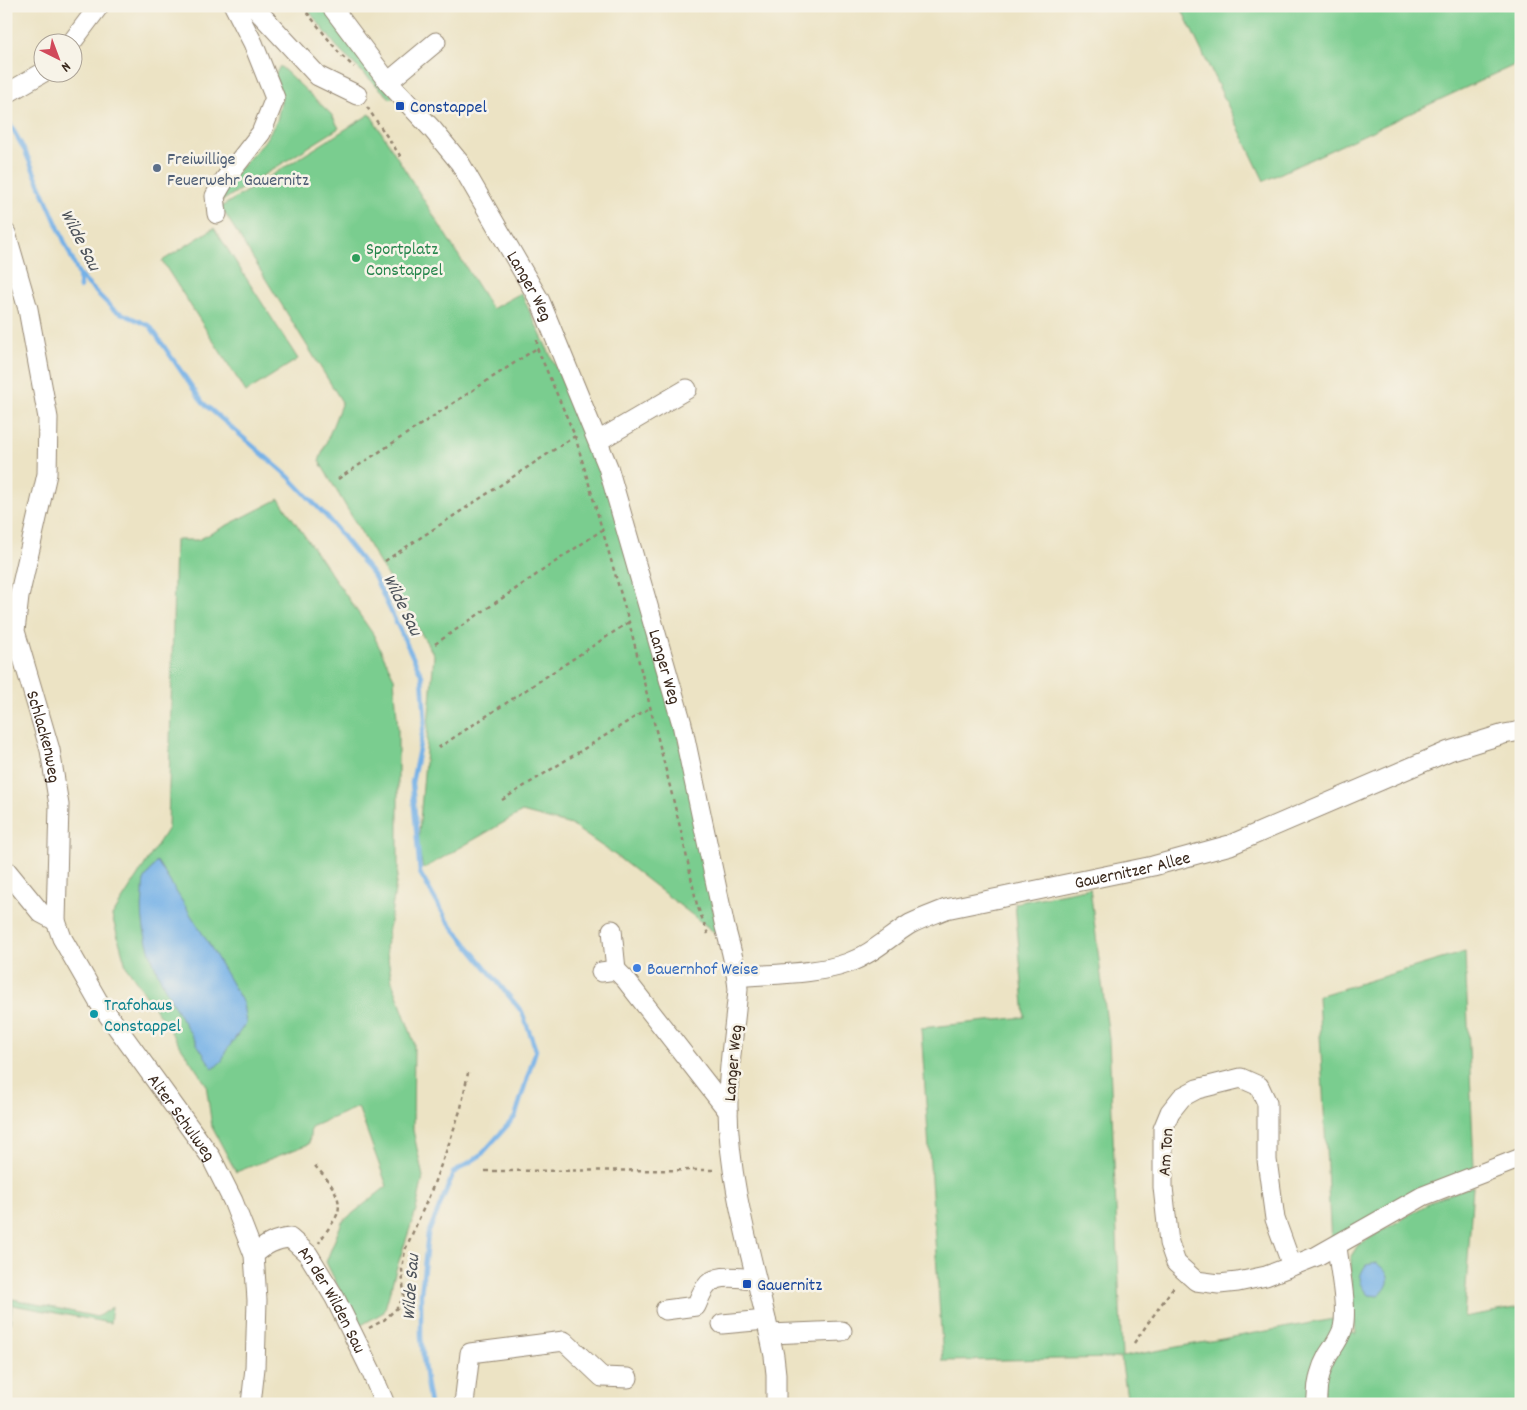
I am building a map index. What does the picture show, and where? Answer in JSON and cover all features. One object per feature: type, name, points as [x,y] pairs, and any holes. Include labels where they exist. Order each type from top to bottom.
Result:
[{"type":"street","points":[[80,32],[100,6]]},
{"type":"street","points":[[217,214],[216,196],[226,179],[261,133],[275,98],[253,42],[234,6]]},
{"type":"street","points":[[253,6],[318,76],[357,95]]},
{"type":"street","name":"Langer Weg","points":[[331,6],[388,82],[433,130],[460,163],[540,301],[608,467],[682,724],[737,976],[738,989],[728,1111],[733,1170],[755,1279],[768,1327],[776,1374],[776,1404]]},
{"type":"street","points":[[388,82],[436,42]]},
{"type":"street","points":[[11,91],[32,80]]},
{"type":"street","name":"Schlackenweg","points":[[6,233],[28,309],[48,418],[47,474],[19,597],[15,630],[50,750],[59,805],[56,921]]},
{"type":"street","points":[[598,441],[687,388]]},
{"type":"street","name":"Gauernitzer Allee","points":[[737,976],[812,970],[847,964],[879,947],[924,917],[946,909],[1153,866],[1230,845],[1448,751],[1504,734],[1521,731]]},
{"type":"street","points":[[6,870],[41,913],[56,921]]},
{"type":"street","name":"Alter Schulweg","points":[[56,921],[62,938],[98,1001],[211,1157],[233,1201],[254,1255],[257,1300],[255,1368],[251,1404]]},
{"type":"street","points":[[612,930],[609,971],[625,979],[728,1111]]},
{"type":"street","name":"Am Ton","points":[[1292,1266],[1275,1219],[1267,1160],[1267,1103],[1259,1086],[1241,1078],[1197,1089],[1182,1097],[1170,1112],[1163,1129],[1163,1187],[1169,1243],[1176,1264],[1196,1280],[1218,1284],[1266,1276],[1292,1266],[1317,1256],[1423,1196],[1521,1158]]},
{"type":"street","name":"An der Wilden Sau","points":[[254,1255],[265,1245],[279,1239],[290,1238],[308,1254],[335,1298],[384,1404]]},
{"type":"street","points":[[1317,1404],[1318,1380],[1322,1367],[1338,1341],[1343,1329],[1345,1315],[1337,1246]]},
{"type":"street","points":[[665,1310],[696,1306],[704,1288],[711,1280],[720,1277],[755,1279]]},
{"type":"street","points":[[722,1324],[842,1331]]},
{"type":"street","points":[[464,1404],[470,1353],[564,1341],[602,1377],[628,1378]]},
{"type":"path","points":[[357,95],[403,160]]},
{"type":"path","points":[[538,338],[537,348],[575,436],[629,622],[651,707],[697,905],[710,936]]},
{"type":"path","points":[[338,479],[537,348]]},
{"type":"path","points":[[385,561],[575,436]]},
{"type":"path","points":[[435,644],[602,530]]},
{"type":"path","points":[[438,748],[629,622]]},
{"type":"path","points":[[502,800],[651,707]]},
{"type":"path","points":[[353,1336],[384,1320],[398,1307],[404,1296],[402,1268],[405,1250],[430,1194],[447,1149],[461,1108],[468,1073]]},
{"type":"path","points":[[308,1254],[318,1245],[337,1216],[340,1206],[335,1192],[315,1166]]},
{"type":"path","points":[[485,1171],[733,1170]]},
{"type":"path","points":[[1134,1343],[1185,1271]]},
{"type":"green space","points":[[305,6],[323,6],[393,97],[391,99],[341,52]]},
{"type":"green space","points":[[1180,6],[1521,6],[1521,62],[1264,181]]},
{"type":"green space","points":[[280,66],[331,114],[339,128],[222,201],[228,182],[264,142],[277,121],[282,97],[275,75]]},
{"type":"green space","points":[[370,114],[492,309],[521,293],[601,463],[683,752],[718,935],[615,855],[571,825],[522,812],[423,869],[418,845],[434,655],[319,461],[342,402],[221,207]]},
{"type":"green space","points":[[214,228],[298,359],[246,392],[162,261]]},
{"type":"green space","points":[[279,499],[373,634],[394,678],[398,730],[398,870],[386,947],[392,981],[414,1042],[413,1130],[423,1177],[416,1210],[384,1312],[358,1327],[326,1262],[342,1222],[387,1186],[358,1107],[311,1127],[309,1144],[236,1172],[212,1127],[206,1084],[126,966],[112,916],[168,828],[175,540],[198,540]]},
{"type":"green space","points":[[1090,888],[1109,1039],[1122,1357],[1339,1318],[1311,1404],[1128,1404],[1121,1358],[943,1361],[921,1028],[1025,1017],[1015,903]]},
{"type":"green space","points":[[1465,952],[1474,1167],[1331,1244],[1318,996]]},
{"type":"green space","points":[[1473,1186],[1464,1317],[1521,1307],[1521,1404],[1323,1404],[1324,1378],[1348,1332],[1356,1334],[1351,1289],[1351,1256],[1358,1245],[1438,1198]]},
{"type":"green space","points":[[6,1298],[13,1299],[6,1350]]},
{"type":"green space","points":[[13,1299],[97,1317],[112,1307],[110,1323],[13,1305]]},
{"type":"water","points":[[157,861],[243,1003],[246,1023],[226,1051],[222,1061],[213,1069],[164,987],[146,941],[143,918],[143,884]]},
{"type":"water","points":[[1376,1263],[1385,1271],[1388,1279],[1386,1287],[1378,1296],[1369,1295],[1360,1280],[1361,1273],[1366,1265]]},
{"type":"waterway","name":"Wilde Sau","points":[[6,117],[25,151],[79,275],[114,310],[150,326],[203,403],[289,477],[327,517],[374,576],[422,676],[425,720],[412,783],[420,873],[447,920],[522,1012],[536,1050],[515,1117],[481,1155],[453,1173]]},
{"type":"waterway","points":[[79,275],[80,288]]},
{"type":"waterway","name":"Wilde Sau","points":[[430,1404],[421,1337],[421,1294],[428,1234],[452,1177]]},
{"type":"place","name":"Constappel","points":[[400,106]]},
{"type":"place","name":"Freiwillige Feuerwehr Gauernitz","points":[[157,168]]},
{"type":"place","name":"Sportplatz Constappel","points":[[356,258]]},
{"type":"place","name":"Bauernhof Weise","points":[[637,968]]},
{"type":"place","name":"Trafohaus Constappel","points":[[94,1014]]},
{"type":"place","name":"Gauernitz","points":[[747,1284]]}]
